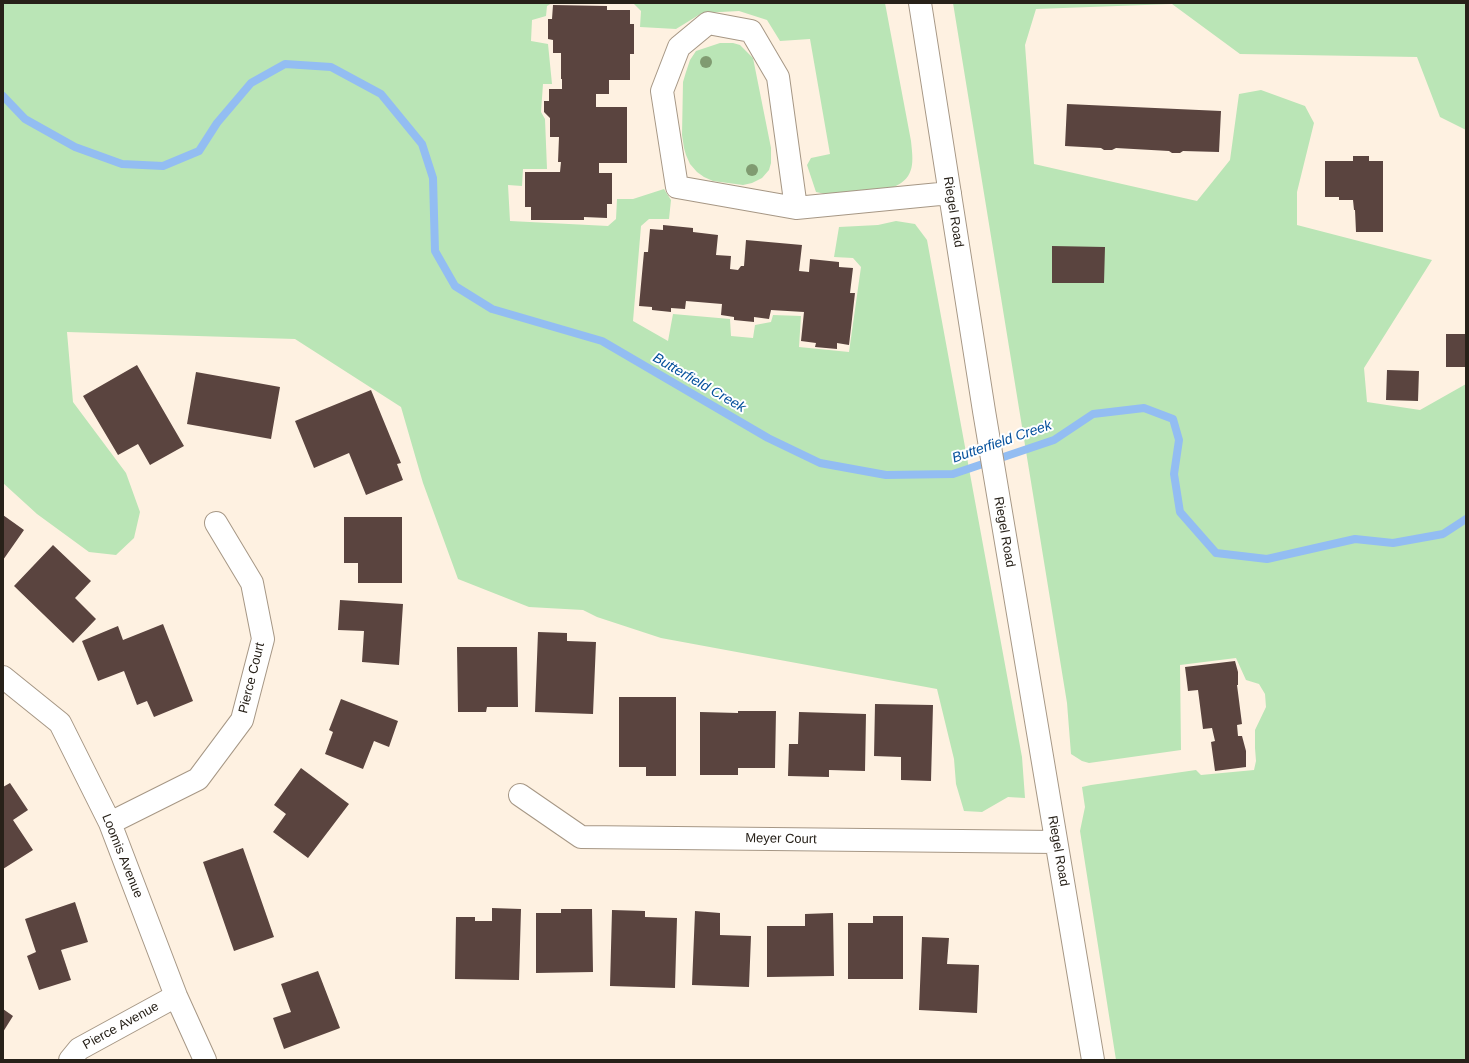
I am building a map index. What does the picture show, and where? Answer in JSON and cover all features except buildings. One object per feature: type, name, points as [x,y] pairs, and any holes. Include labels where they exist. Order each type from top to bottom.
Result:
[{"type":"street","name":"Riegel Road","points":[[920,3],[984,411],[1093,1060]]},
{"type":"street","points":[[796,208],[778,77],[751,31],[708,23],[680,47],[662,91],[677,187],[796,208],[950,193]]},
{"type":"street","name":"Pierce Court","points":[[110,823],[198,779],[242,720],[263,639],[252,583],[216,523]]},
{"type":"street","name":"Loomis Avenue","points":[[3,677],[60,723],[110,823],[176,996],[205,1060]]},
{"type":"street","name":"Meyer Court","points":[[520,795],[581,837],[1056,842]]},
{"type":"street","name":"Pierce Avenue","points":[[70,1060],[79,1049],[176,996]]},
{"type":"green space","points":[[3,3],[552,3],[547,6],[546,16],[532,20],[531,41],[548,44],[552,84],[543,84],[541,112],[545,119],[547,169],[523,169],[522,186],[508,185],[510,221],[608,226],[616,219],[617,199],[633,199],[664,189],[671,200],[669,219],[649,219],[641,226],[633,321],[668,341],[673,314],[730,319],[731,336],[753,338],[755,325],[771,322],[773,315],[801,316],[799,347],[849,352],[861,267],[853,258],[834,257],[839,227],[878,225],[896,221],[915,224],[927,240],[1022,757],[1025,798],[1008,797],[982,812],[964,811],[956,784],[954,759],[937,689],[661,638],[597,617],[583,610],[529,607],[458,579],[423,483],[401,407],[295,339],[67,332],[73,402],[126,473],[140,512],[134,538],[116,555],[89,552],[37,514],[3,483]]},
{"type":"green space","points":[[633,3],[885,3],[911,141],[912,168],[910,173],[901,183],[894,187],[825,194],[816,192],[807,165],[811,158],[830,154],[810,39],[780,41],[767,20],[739,11],[702,13],[676,29],[640,27],[641,11]]},
{"type":"green space","points":[[953,3],[1466,3],[1466,130],[1440,117],[1417,57],[1240,54],[1172,4],[1036,9],[1025,45],[1034,164],[1197,201],[1230,160],[1239,94],[1261,90],[1305,106],[1314,123],[1297,192],[1297,225],[1432,260],[1364,368],[1367,402],[1420,410],[1466,384],[1466,1060],[1116,1060],[1080,831],[1085,807],[1082,787],[1196,770],[1201,775],[1254,770],[1256,761],[1255,730],[1266,707],[1265,694],[1259,684],[1246,680],[1236,658],[1180,665],[1181,750],[1089,763],[1082,761],[1071,754],[1067,703]]},
{"type":"green space","points":[[720,43],[733,43],[740,45],[753,58],[771,148],[771,163],[769,170],[762,178],[752,183],[743,185],[713,181],[704,177],[690,164],[684,148],[682,135],[683,82],[690,60],[696,51]]},
{"type":"waterway","name":"Butterfield Creek","points":[[3,96],[25,119],[75,147],[122,164],[163,166],[199,151],[217,123],[251,83],[285,64],[331,67],[381,94],[422,144],[433,178],[435,251],[455,286],[492,309],[602,341],[768,438],[820,463],[886,475],[953,474],[1054,440],[1093,414],[1144,408],[1173,419],[1179,440],[1174,474],[1180,512],[1216,553],[1267,559],[1355,539],[1393,543],[1443,534],[1466,519]]}]
